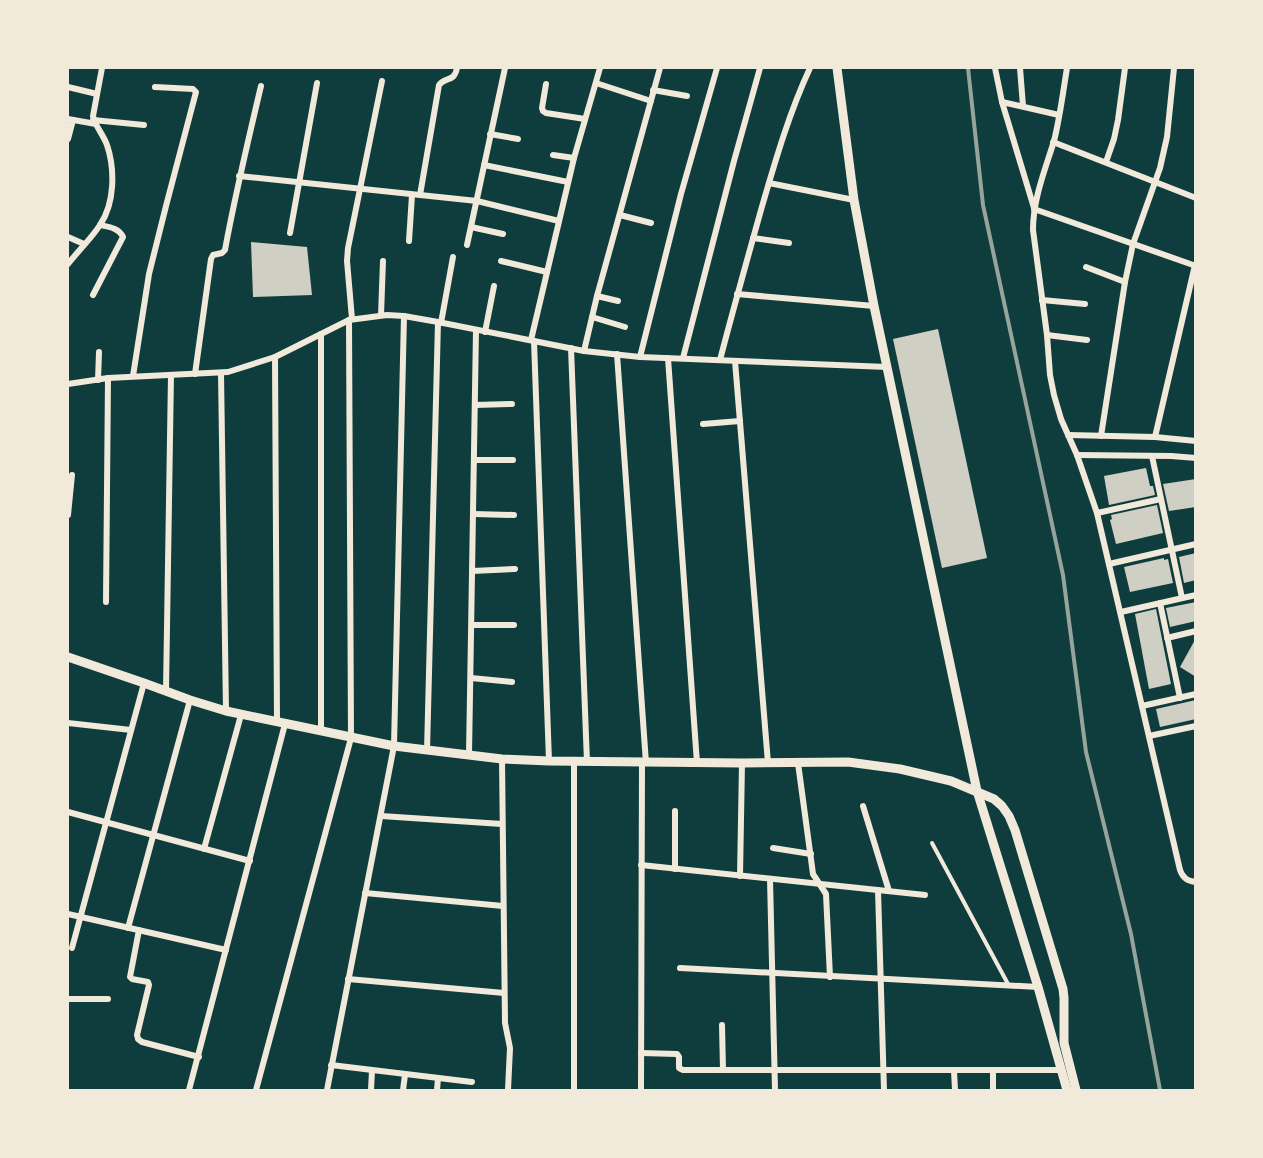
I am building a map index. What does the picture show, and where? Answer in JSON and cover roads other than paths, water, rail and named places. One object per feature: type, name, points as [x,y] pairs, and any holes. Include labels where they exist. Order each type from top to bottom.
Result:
[{"type":"street","points":[[68,264],[100,225],[111,198],[111,170],[107,146],[95,122],[93,108],[102,68]]},
{"type":"street","points":[[420,195],[439,86],[443,81],[453,77],[458,68]]},
{"type":"street","points":[[467,244],[505,68]]},
{"type":"street","points":[[549,761],[533,341],[568,182],[600,68]]},
{"type":"street","points":[[584,351],[660,68]]},
{"type":"street","points":[[640,357],[681,194],[717,68]]},
{"type":"street","points":[[682,358],[760,68]]},
{"type":"street","points":[[720,360],[769,183],[798,93],[810,68]]},
{"type":"street","points":[[837,68],[854,200],[874,306],[977,791],[1038,987],[1067,1090]]},
{"type":"street","points":[[995,68],[1002,102],[1034,209]]},
{"type":"street","points":[[1020,68],[1023,106]]},
{"type":"street","points":[[1066,68],[1053,142],[1034,209],[1033,230],[1050,375],[1061,419],[1077,455],[1097,513],[1180,870],[1185,878],[1196,882]]},
{"type":"street","points":[[1106,162],[1118,120],[1125,68]]},
{"type":"street","points":[[1101,436],[1133,244],[1155,181],[1167,137],[1174,68]]},
{"type":"street","points":[[256,1090],[351,738],[350,320],[347,261],[348,242],[382,81]]},
{"type":"street","points":[[290,233],[317,83]]},
{"type":"street","points":[[596,83],[651,101]]},
{"type":"street","points":[[546,84],[543,111],[585,119]]},
{"type":"street","points":[[195,374],[211,259],[213,255],[225,250],[239,176],[261,86]]},
{"type":"street","points":[[68,87],[97,94]]},
{"type":"street","points":[[133,376],[149,274],[196,92],[193,89],[155,87]]},
{"type":"street","points":[[653,90],[687,96]]},
{"type":"street","points":[[1002,102],[1059,115]]},
{"type":"street","points":[[68,139],[70,119],[144,125]]},
{"type":"street","points":[[490,134],[518,139]]},
{"type":"street","points":[[1053,142],[1196,198]]},
{"type":"street","points":[[553,154],[574,158]]},
{"type":"street","points":[[484,165],[568,182]]},
{"type":"street","points":[[239,176],[477,201],[559,221]]},
{"type":"street","points":[[769,183],[854,200]]},
{"type":"street","points":[[409,241],[412,195]]},
{"type":"street","points":[[1034,209],[1195,266],[1155,437]]},
{"type":"street","points":[[620,215],[651,223]]},
{"type":"street","points":[[93,295],[123,237],[117,230],[100,225]]},
{"type":"street","points":[[471,227],[503,234]]},
{"type":"street","points":[[68,237],[84,244]]},
{"type":"street","points":[[753,238],[789,243]]},
{"type":"street","points":[[427,751],[440,323],[453,257]]},
{"type":"street","points":[[381,315],[383,261]]},
{"type":"street","points":[[501,261],[547,273]]},
{"type":"street","points":[[1086,267],[1125,282]]},
{"type":"street","points":[[486,332],[494,286]]},
{"type":"street","points":[[737,294],[874,306]]},
{"type":"street","points":[[597,296],[618,301]]},
{"type":"street","points":[[1042,300],[1084,304]]},
{"type":"street","points":[[68,384],[133,376],[228,372],[275,357],[350,320],[381,315],[404,316],[584,351],[640,357],[887,367]]},
{"type":"street","points":[[327,1090],[394,746],[404,316]]},
{"type":"street","points":[[592,317],[625,327]]},
{"type":"street","points":[[469,755],[476,330]]},
{"type":"street","points":[[321,334],[321,732]]},
{"type":"street","points":[[1047,335],[1087,340]]},
{"type":"street","points":[[571,348],[587,762]]},
{"type":"street","points":[[98,380],[99,352]]},
{"type":"street","points":[[617,354],[644,763],[641,865],[641,1090]]},
{"type":"street","points":[[189,1090],[250,861],[281,723],[275,357]]},
{"type":"street","points":[[668,358],[697,763]]},
{"type":"street","points":[[735,361],[768,763]]},
{"type":"street","points":[[221,373],[226,711]]},
{"type":"street","points":[[166,691],[171,375]]},
{"type":"street","points":[[106,602],[108,378]]},
{"type":"street","points":[[475,405],[513,404]]},
{"type":"street","points":[[703,424],[740,421]]},
{"type":"street","points":[[1068,435],[1155,437],[1196,441]]},
{"type":"street","points":[[1077,455],[1196,458]]},
{"type":"street","points":[[1152,456],[1182,598]]},
{"type":"street","points":[[474,460],[513,460]]},
{"type":"street","points":[[68,515],[72,475]]},
{"type":"street","points":[[1097,513],[1161,499]]},
{"type":"street","points":[[474,514],[514,514]]},
{"type":"street","points":[[1109,564],[1196,544]]},
{"type":"street","points":[[472,571],[514,569]]},
{"type":"street","points":[[1121,612],[1196,595]]},
{"type":"street","points":[[1160,603],[1180,698]]},
{"type":"street","points":[[472,624],[514,625]]},
{"type":"street","points":[[1167,638],[1196,631]]},
{"type":"street","points":[[68,657],[190,700],[241,715],[427,751],[502,759],[574,762],[848,762],[900,769],[951,781],[977,791],[994,799],[1002,806],[1015,830],[1063,989],[1064,1043],[1076,1090]]},
{"type":"street","points":[[471,678],[512,682]]},
{"type":"street","points":[[72,948],[144,683]]},
{"type":"street","points":[[1142,706],[1196,694]]},
{"type":"street","points":[[128,928],[190,700]]},
{"type":"street","points":[[204,849],[241,715]]},
{"type":"street","points":[[68,723],[131,730]]},
{"type":"street","points":[[1149,736],[1196,726]]},
{"type":"street","points":[[502,759],[504,993],[505,1023],[510,1048],[508,1090]]},
{"type":"street","points":[[574,762],[574,1090]]},
{"type":"street","points":[[740,876],[742,763]]},
{"type":"street","points":[[798,763],[813,874],[826,894],[830,976]]},
{"type":"street","points":[[862,806],[889,891]]},
{"type":"street","points":[[675,811],[675,869]]},
{"type":"street","points":[[68,812],[250,861]]},
{"type":"street","points":[[381,816],[502,824]]},
{"type":"street","points":[[773,848],[811,854]]},
{"type":"street","points":[[641,865],[925,895]]},
{"type":"street","points":[[770,879],[775,1090]]},
{"type":"street","points":[[878,890],[884,1090]]},
{"type":"street","points":[[365,893],[503,906]]},
{"type":"street","points":[[68,914],[226,950]]},
{"type":"street","points":[[139,930],[129,977],[148,982],[149,985],[138,1039],[199,1057]]},
{"type":"street","points":[[680,968],[1038,987]]},
{"type":"street","points":[[348,979],[504,993]]},
{"type":"street","points":[[68,999],[108,999]]},
{"type":"street","points":[[722,1025],[723,1071]]},
{"type":"street","points":[[641,1053],[677,1054],[679,1068],[683,1070],[1061,1070]]},
{"type":"street","points":[[331,1065],[472,1082]]},
{"type":"street","points":[[371,1090],[372,1071]]},
{"type":"street","points":[[954,1071],[955,1090]]},
{"type":"street","points":[[993,1071],[993,1090]]},
{"type":"street","points":[[403,1090],[405,1075]]},
{"type":"street","points":[[437,1090],[438,1078]]},
{"type":"lane","points":[[932,843],[1008,985]]},
{"type":"railway","points":[[968,68],[983,205],[1063,575],[1086,752],[1131,934],[1160,1090]]}]
